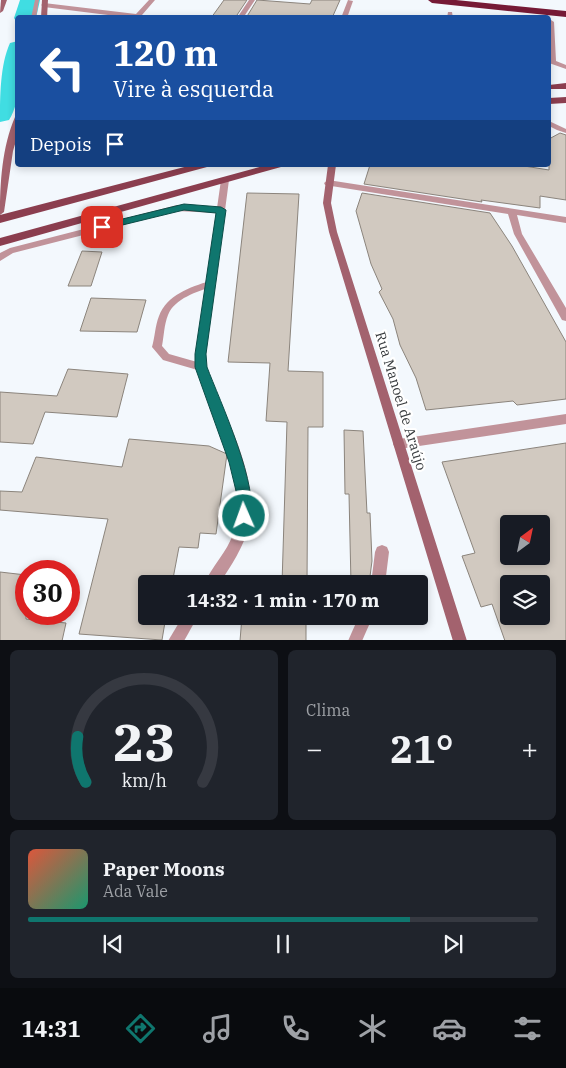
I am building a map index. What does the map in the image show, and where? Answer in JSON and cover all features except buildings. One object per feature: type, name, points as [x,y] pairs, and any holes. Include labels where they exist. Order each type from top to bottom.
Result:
[{"type":"highway","points":[[432,0],[566,14]]},
{"type":"highway","points":[[508,0],[566,6]]},
{"type":"main road","points":[[551,87],[566,86]]},
{"type":"main road","points":[[551,101],[566,100]]},
{"type":"main road","points":[[0,219],[196,167]]},
{"type":"main road","points":[[0,242],[271,167]]},
{"type":"street","points":[[0,10],[4,0]]},
{"type":"street","points":[[139,15],[152,0]]},
{"type":"street","points":[[242,15],[252,0]]},
{"type":"street","points":[[345,15],[350,1]]},
{"type":"street","points":[[45,3],[131,15]]},
{"type":"street","points":[[551,22],[551,61],[566,67]]},
{"type":"street","points":[[0,212],[9,150],[15,129]]},
{"type":"street","name":"Rua Manoel de Araújo","points":[[331,167],[327,203],[333,232],[460,640]]},
{"type":"street","points":[[217,575],[239,536],[244,516],[244,495],[236,462],[201,367],[200,354],[225,180]]},
{"type":"street","points":[[328,183],[566,220]]},
{"type":"street","points":[[0,258],[10,251],[177,208],[221,210]]},
{"type":"street","points":[[512,212],[518,234],[566,317]]},
{"type":"street","points":[[399,444],[566,419]]},
{"type":"street","points":[[379,575],[382,552]]},
{"type":"street","points":[[176,640],[185,625]]},
{"type":"street","points":[[355,640],[362,625]]},
{"type":"lane","points":[[33,15],[37,0]]},
{"type":"lane","points":[[201,367],[166,357],[157,347],[165,312],[170,305],[178,299],[210,284]]},
{"type":"waterway","points":[[26,15],[30,0]]},
{"type":"waterway","points":[[0,114],[15,59]]},
{"type":"route","points":[[102,227],[184,207],[221,210],[200,354],[205,381],[236,462],[244,495],[244,516]]}]
